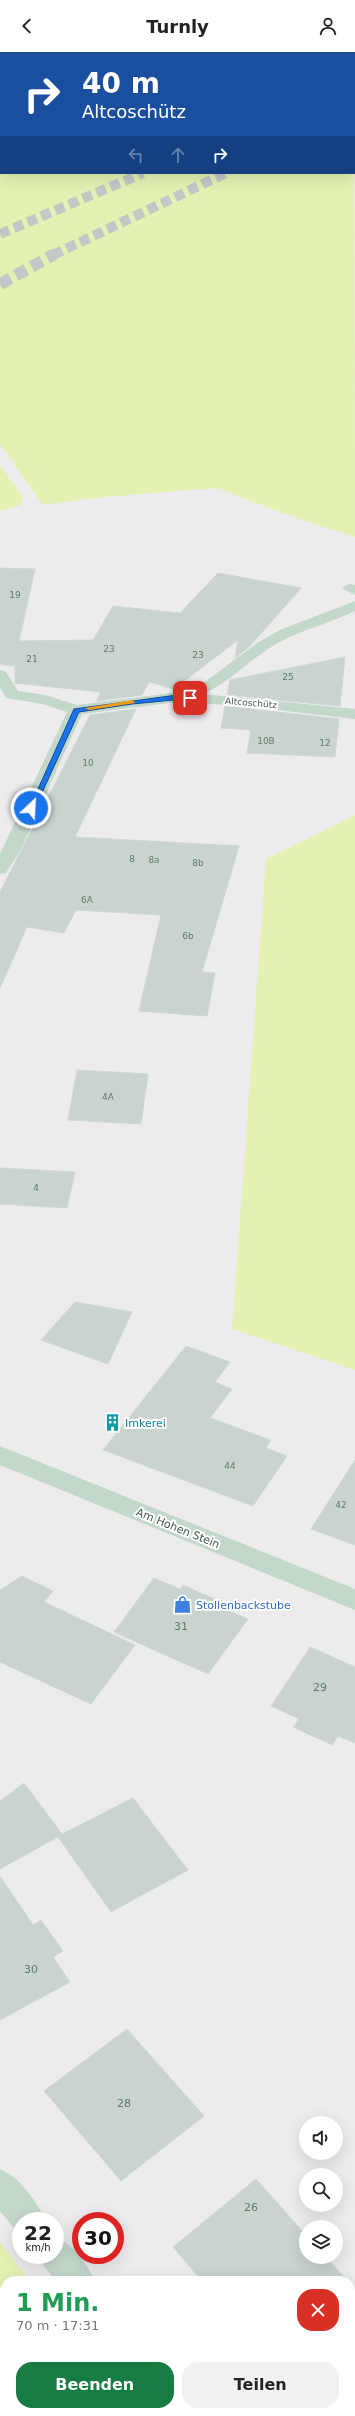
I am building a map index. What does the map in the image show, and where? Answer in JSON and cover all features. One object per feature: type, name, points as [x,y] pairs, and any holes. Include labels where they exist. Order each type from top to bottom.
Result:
[{"type":"street","points":[[177,697],[211,685],[262,646],[285,633],[336,614],[355,605]]},
{"type":"street","name":"Altcoschütz","points":[[0,675],[6,694],[45,700],[76,710],[177,697],[250,702],[355,714]]},
{"type":"street","points":[[0,869],[12,849],[76,710]]},
{"type":"street","name":"Am Hohen Stein","points":[[0,1455],[355,1600]]},
{"type":"street","points":[[0,2185],[22,2212]]},
{"type":"street","points":[[64,2264],[74,2276]]},
{"type":"green space","points":[[0,174],[354,174],[355,537],[282,513],[217,488],[103,497],[43,505],[0,444]]},
{"type":"green space","points":[[0,465],[23,497],[21,505],[0,511]]},
{"type":"green space","points":[[355,815],[355,1370],[232,1329],[266,859]]},
{"type":"green space","points":[[0,2242],[12,2258],[12,2264],[17,2264],[26,2276],[0,2276]]},
{"type":"building","points":[[0,568],[35,569],[19,641],[93,640],[113,606],[180,613],[218,573],[301,588],[250,646],[235,658],[238,640],[174,689],[149,682],[142,695],[97,701],[101,692],[15,683],[15,660],[14,666],[0,664]]},
{"type":"building","points":[[345,657],[340,706],[227,695],[230,680]]},
{"type":"building","points":[[225,706],[339,719],[335,757],[247,753],[251,730],[221,728]]},
{"type":"building","points":[[136,709],[75,837],[239,846],[202,972],[215,973],[207,1016],[139,1011],[161,915],[76,910],[64,933],[27,927],[0,988],[0,892],[90,715]]},
{"type":"building","points":[[77,1070],[148,1074],[141,1124],[68,1120]]},
{"type":"building","points":[[0,1168],[75,1172],[67,1208],[0,1204]]},
{"type":"building","points":[[75,1302],[132,1312],[108,1364],[41,1340]]},
{"type":"building","points":[[186,1346],[230,1362],[215,1382],[232,1389],[210,1418],[271,1440],[266,1448],[287,1456],[253,1506],[103,1450]]},
{"type":"building","points":[[355,1460],[355,1545],[311,1529]]},
{"type":"building","points":[[22,1576],[53,1591],[44,1602],[135,1645],[91,1704],[0,1662],[0,1590]]},
{"type":"building","points":[[154,1578],[180,1589],[183,1585],[224,1603],[221,1608],[248,1619],[208,1674],[114,1632]]},
{"type":"building","points":[[310,1647],[355,1667],[355,1743],[338,1736],[332,1745],[293,1727],[299,1719],[271,1706]]},
{"type":"building","points":[[24,1783],[62,1834],[133,1798],[188,1870],[111,1912],[58,1837],[0,1869],[0,1801]]},
{"type":"building","points":[[0,1876],[33,1925],[41,1920],[63,1951],[53,1957],[70,1982],[0,2020]]},
{"type":"building","points":[[127,2029],[204,2116],[121,2181],[44,2091]]},
{"type":"building","points":[[256,2179],[299,2227],[299,2264],[332,2264],[343,2276],[198,2276],[173,2247]]},
{"type":"tunnel","points":[[0,234],[141,174]]},
{"type":"tunnel","points":[[54,254],[224,174]]},
{"type":"tunnel","points":[[0,284],[54,254]]},
{"type":"slow traffic","points":[[89,708],[133,702]]},
{"type":"place","name":"Imkerei","points":[[112,1423]]},
{"type":"place","name":"Stollenbackstube","points":[[183,1605]]},
{"type":"route","points":[[31,808],[76,710],[177,697],[190,698]]}]
